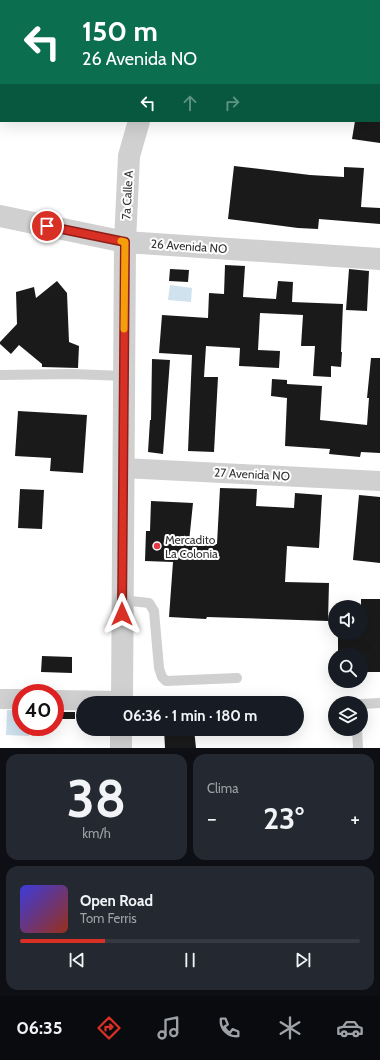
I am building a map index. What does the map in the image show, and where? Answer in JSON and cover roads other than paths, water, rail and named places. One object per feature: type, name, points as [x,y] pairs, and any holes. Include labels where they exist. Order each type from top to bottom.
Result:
[{"type":"street","name":"7a Calle A","points":[[122,696],[125,242],[129,156],[139,122]]},
{"type":"street","name":"26 Avenida NO","points":[[0,216],[125,242],[380,259]]},
{"type":"street","name":"27 Avenida NO","points":[[123,468],[380,480]]},
{"type":"street","points":[[0,699],[12,699]]},
{"type":"street","points":[[64,700],[76,701]]},
{"type":"street","points":[[121,736],[121,748]]},
{"type":"lane","points":[[0,375],[72,374],[124,376]]},
{"type":"lane","points":[[122,600],[149,603],[154,611],[159,668],[162,677],[166,681],[237,678]]},
{"type":"lane","points":[[368,704],[380,704]]},
{"type":"lane","points":[[357,736],[358,748]]},
{"type":"water","points":[[170,285],[192,288],[191,302],[168,300]]},
{"type":"water","points":[[7,710],[12,710],[12,735],[6,735]]},
{"type":"place","name":"Mercadito La Colonia","points":[[157,546]]}]
